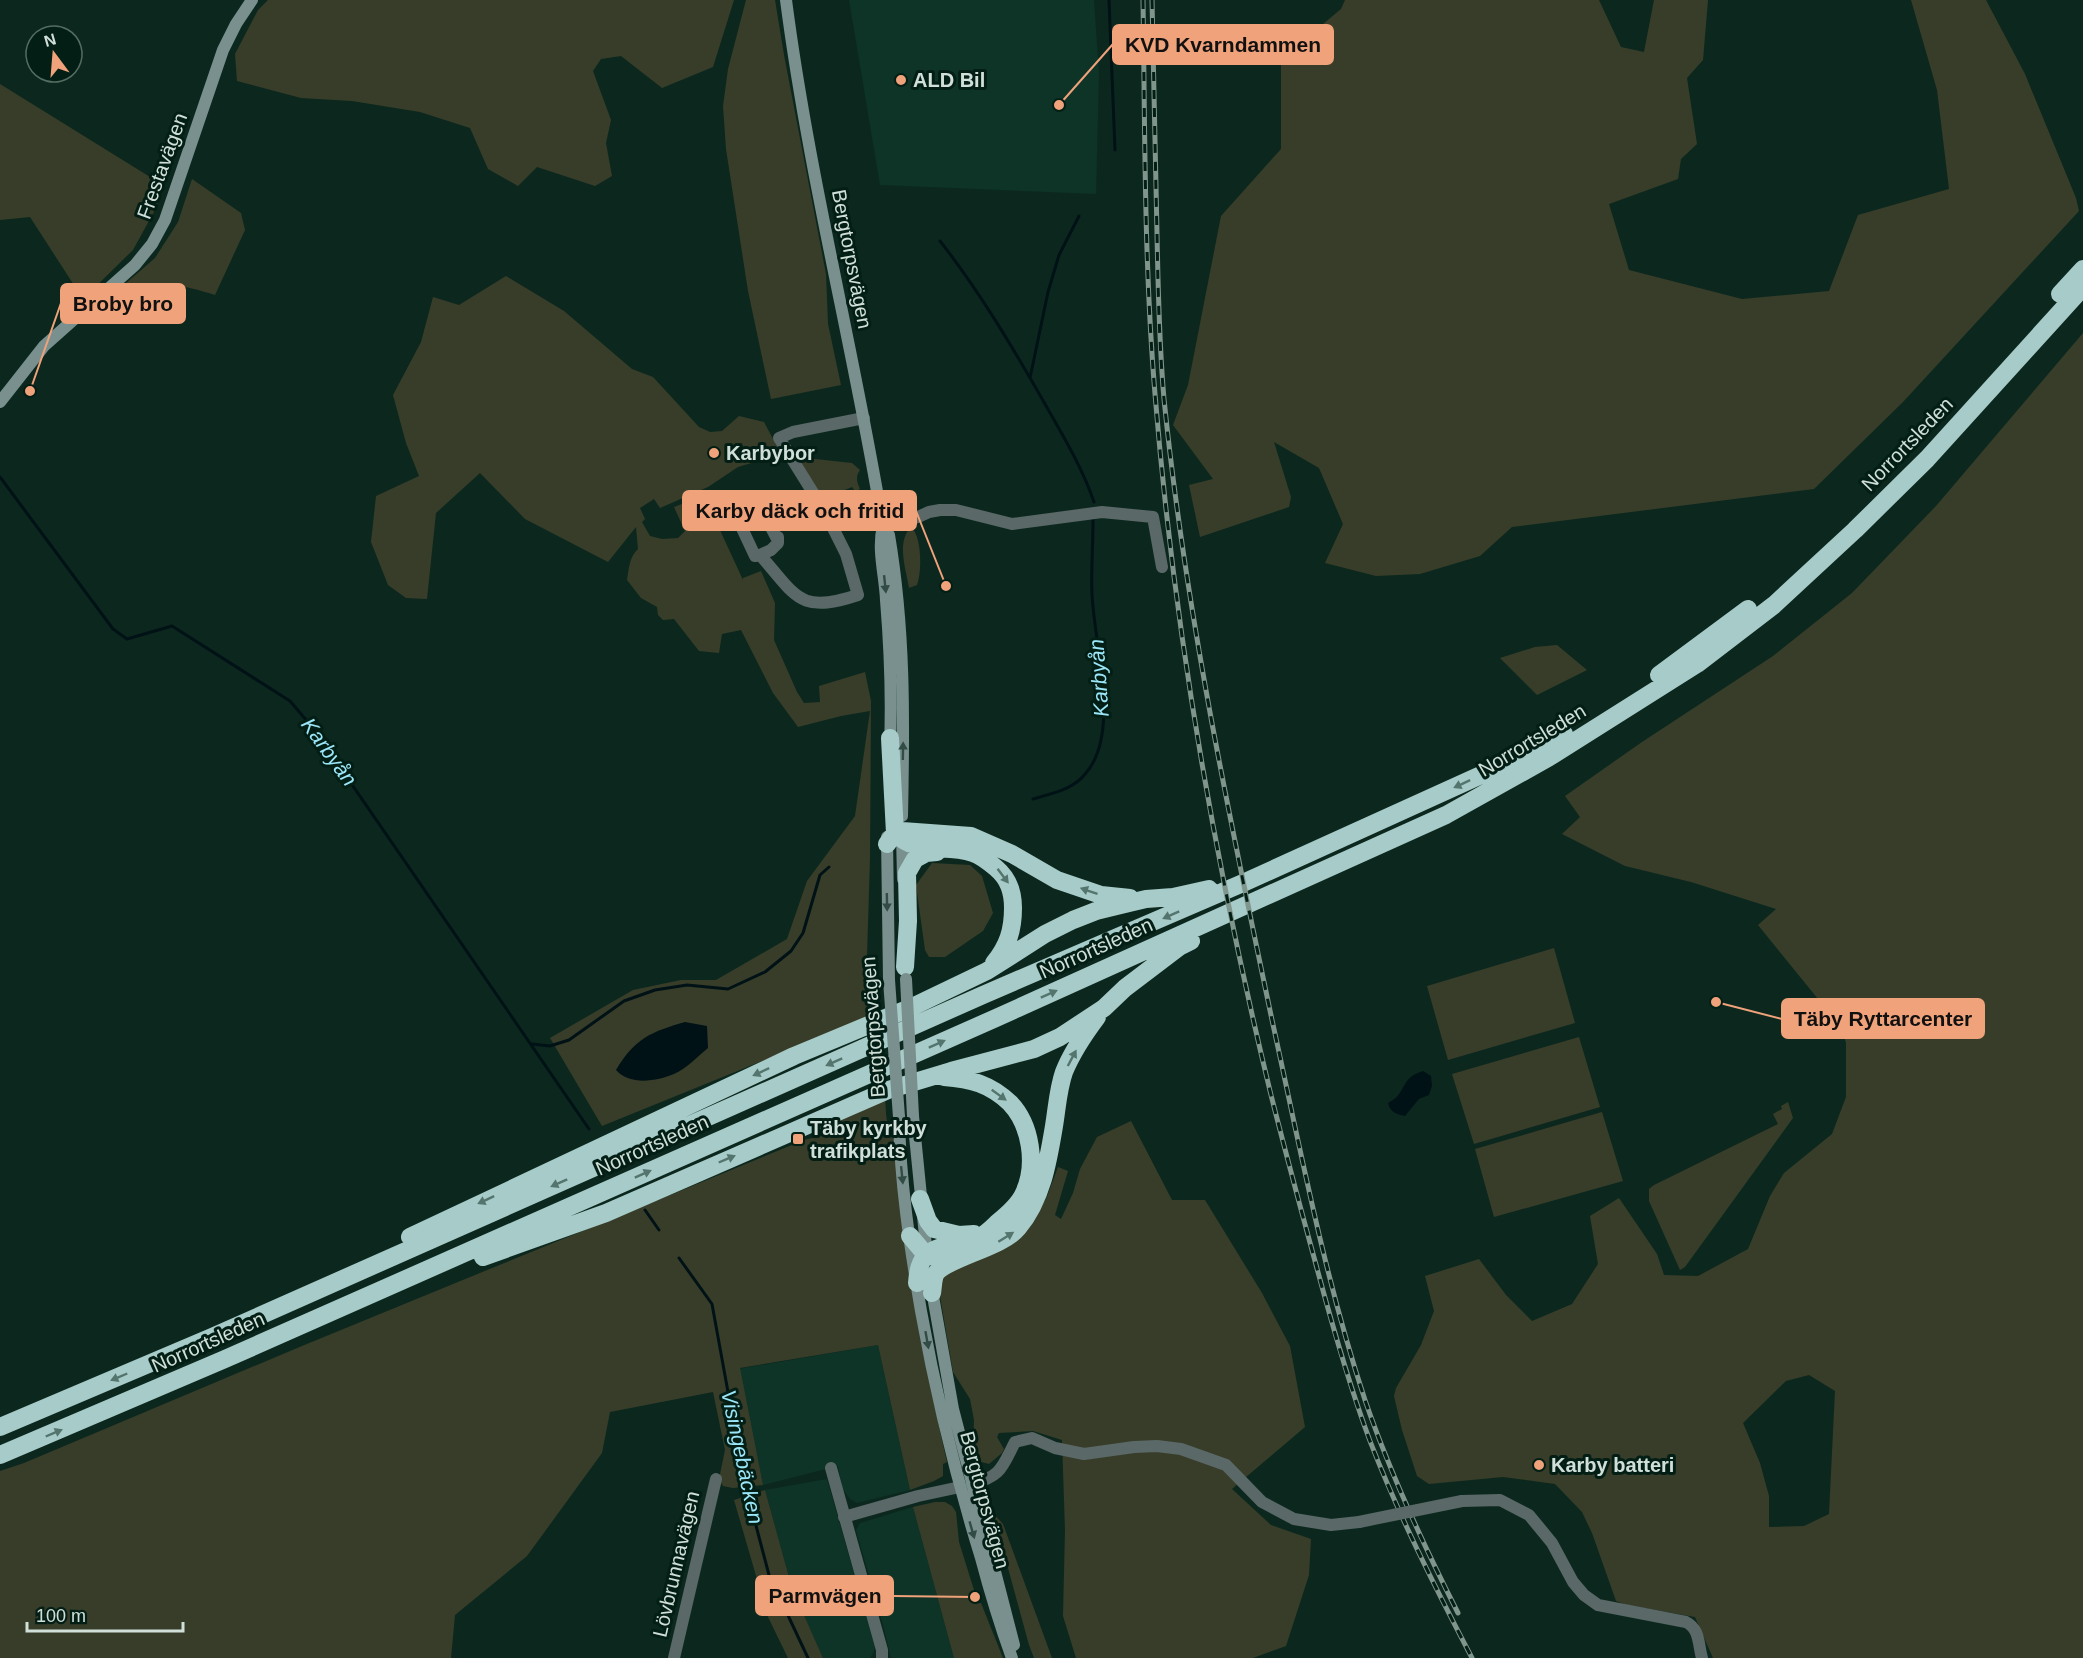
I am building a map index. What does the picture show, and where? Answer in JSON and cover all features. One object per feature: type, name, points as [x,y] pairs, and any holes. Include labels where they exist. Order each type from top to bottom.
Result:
[{"type":"highway","name":"Norrortsleden","points":[[0,1427],[212,1337],[983,995],[1243,883],[1546,745],[1652,680],[1756,603],[1823,546],[1894,479],[2083,269]]},
{"type":"highway","name":"Norrortsleden","points":[[0,1455],[225,1359],[996,1018],[1446,815],[1548,758],[1697,664],[1774,605],[1927,459],[2083,287]]},
{"type":"highway","points":[[890,738],[896,837]]},
{"type":"highway","points":[[225,1359],[304,1334],[473,1260],[606,1213],[888,1089],[1034,1049],[1060,1037],[1104,1008],[1125,988],[1179,947],[1390,846],[1446,815]]},
{"type":"highway","points":[[896,837],[971,836],[1012,854],[1057,880],[1101,895],[1146,899]]},
{"type":"highway","points":[[896,837],[913,846],[973,852],[1003,873],[1013,892],[1013,928],[1004,951],[987,971]]},
{"type":"highway","points":[[212,1337],[288,1294],[594,1149],[794,1056],[912,1007],[987,971],[1045,934],[1073,920],[1096,911],[1146,899],[1173,897],[1207,889],[1320,847]]},
{"type":"highway","points":[[905,973],[908,921],[907,873],[915,859],[926,853],[954,849]]},
{"type":"highway","points":[[932,1293],[936,1274],[945,1264],[969,1256],[998,1242],[1016,1230],[1031,1209],[1044,1182],[1064,1072],[1085,1034],[1104,1008]]},
{"type":"highway","points":[[916,1282],[920,1264],[926,1255],[936,1248],[977,1239],[1014,1208],[1024,1193],[1031,1168],[1028,1135],[1013,1106],[1000,1094],[974,1080],[945,1077],[924,1079]]},
{"type":"highway","points":[[920,1199],[928,1221],[934,1229],[959,1235],[980,1233],[995,1226]]},
{"type":"highway","points":[[909,1236],[926,1255],[943,1259],[969,1256]]},
{"type":"main road","name":"Frestavägen","points":[[0,402],[44,346],[135,265],[152,244],[165,220],[224,50],[236,24],[252,0]]},
{"type":"main road","name":"Bergtorpsvägen","points":[[786,0],[816,183],[864,418],[883,526],[880,539],[892,677],[890,738]]},
{"type":"main road","name":"Bergtorpsvägen","points":[[883,526],[889,535],[894,565],[904,678],[889,980],[900,1154],[909,1236],[929,1356],[960,1487],[1002,1632],[1014,1658]]},
{"type":"main road","name":"Bergtorpsvägen","points":[[896,837],[914,1116],[926,1255],[953,1409],[1014,1658]]},
{"type":"main road","points":[[960,1487],[972,1484]]},
{"type":"street","points":[[760,555],[796,596],[807,602],[836,602],[858,595],[846,554],[825,512],[778,438],[793,432],[864,418]]},
{"type":"street","points":[[883,526],[940,510],[956,510],[1012,524],[1102,512],[1153,517],[1162,567]]},
{"type":"street","points":[[763,512],[778,543],[760,555],[755,556],[740,524],[763,512]]},
{"type":"street","points":[[775,546],[780,577]]},
{"type":"street","points":[[972,1484],[999,1473],[1015,1442],[1032,1438],[1055,1448],[1084,1454],[1157,1446],[1181,1449],[1226,1465],[1262,1502],[1294,1519],[1331,1525],[1359,1522],[1462,1501],[1500,1500],[1529,1515],[1552,1543],[1573,1582],[1584,1595],[1598,1605],[1693,1625],[1702,1658]]},
{"type":"street","points":[[831,1468],[882,1650],[882,1658]]},
{"type":"street","name":"Lövbrunnavägen","points":[[674,1658],[716,1479]]},
{"type":"street","points":[[844,1517],[918,1496],[960,1487]]},
{"type":"shaded area","points":[[268,0],[734,0],[713,67],[662,88],[621,56],[601,59],[593,71],[611,120],[606,143],[612,176],[595,186],[537,167],[518,186],[488,169],[470,128],[420,112],[352,101],[301,98],[237,81],[235,54],[258,10]]},
{"type":"shaded area","points":[[746,0],[775,0],[826,274],[828,324],[841,385],[771,399],[748,291],[726,149],[723,106],[728,69]]},
{"type":"shaded area","points":[[849,0],[1094,0],[1099,74],[1096,194],[880,185]]},
{"type":"shaded area","points":[[1345,0],[1599,0],[1621,47],[1644,52],[1654,0],[1708,0],[1703,60],[1687,78],[1697,144],[1681,159],[1678,179],[1609,204],[1629,270],[1742,299],[1829,291],[1858,215],[1949,189],[1937,90],[1911,0],[1986,0],[2025,74],[2076,198],[2079,211],[1903,402],[1814,489],[1512,527],[1480,556],[1420,574],[1376,576],[1325,563],[1343,524],[1319,468],[1274,442],[1291,497],[1289,507],[1200,537],[1189,485],[1213,479],[1173,425],[1188,385],[1221,216],[1281,149],[1281,59],[1341,9]]},
{"type":"shaded area","points":[[0,84],[163,185],[156,208],[133,250],[83,299],[30,217],[0,220]]},
{"type":"shaded area","points":[[192,179],[241,213],[245,230],[215,295],[175,285],[145,287],[130,299],[109,324],[95,310],[155,258],[178,222]]},
{"type":"shaded area","points":[[506,276],[564,311],[632,369],[653,377],[699,427],[710,432],[722,431],[739,416],[764,422],[781,454],[738,467],[708,487],[660,508],[654,499],[640,508],[645,519],[642,522],[650,536],[662,539],[678,538],[685,531],[674,507],[709,494],[719,528],[743,580],[761,571],[775,603],[774,640],[804,703],[820,702],[819,686],[865,672],[871,701],[867,955],[876,1015],[602,1126],[550,1038],[633,990],[681,980],[716,980],[787,939],[807,881],[855,816],[870,711],[798,727],[773,693],[741,630],[722,634],[719,653],[699,651],[674,619],[663,620],[658,615],[657,607],[641,598],[627,580],[631,559],[638,549],[636,527],[608,562],[525,519],[480,473],[436,513],[427,599],[406,598],[388,585],[371,542],[376,496],[419,476],[406,443],[393,395],[421,342],[433,297],[459,305]]},
{"type":"shaded area","points":[[2083,333],[2083,1658],[1713,1658],[1695,1617],[1616,1601],[1592,1533],[1582,1512],[1555,1484],[1503,1477],[1429,1484],[1417,1476],[1394,1396],[1396,1388],[1421,1345],[1434,1311],[1425,1276],[1479,1259],[1506,1295],[1532,1321],[1572,1304],[1598,1264],[1590,1216],[1619,1198],[1657,1254],[1664,1275],[1698,1276],[1748,1249],[1770,1196],[1784,1173],[1832,1134],[1846,1097],[1846,1043],[1834,1000],[1818,999],[1758,925],[1776,909],[1691,882],[1625,866],[1562,834],[1580,817],[1565,796],[1642,742],[1773,656],[1852,593],[1936,506]],"holes":[[[1809,1375],[1835,1391],[1829,1514],[1804,1526],[1769,1527],[1769,1496],[1760,1463],[1743,1423],[1786,1381]]]},
{"type":"shaded area","points":[[797,457],[852,463],[860,470],[857,479],[860,489],[855,491],[852,487],[823,499]]},
{"type":"shaded area","points":[[911,527],[919,546],[920,563],[917,585],[909,588],[903,548],[906,533]]},
{"type":"shaded area","points":[[1557,645],[1587,670],[1537,695],[1500,658],[1535,647]]},
{"type":"shaded area","points":[[932,863],[970,865],[982,876],[993,913],[983,931],[945,957],[929,957],[925,950],[916,885]]},
{"type":"shaded area","points":[[1554,948],[1575,1023],[1448,1060],[1427,986]]},
{"type":"shaded area","points":[[685,1022],[707,1026],[708,1048],[683,1069],[674,1074],[644,1081],[629,1078],[616,1070],[637,1043],[653,1033]]},
{"type":"shaded area","points":[[1579,1037],[1600,1107],[1474,1144],[1452,1074]]},
{"type":"shaded area","points":[[1423,1071],[1431,1076],[1432,1086],[1429,1095],[1419,1099],[1405,1116],[1390,1109],[1388,1103],[1399,1095],[1410,1078]]},
{"type":"shaded area","points":[[885,1094],[886,1118],[894,1140],[923,1342],[947,1462],[943,1464],[943,1476],[910,1490],[878,1345],[740,1368],[763,1485],[733,1488],[723,1486],[719,1479],[725,1450],[713,1392],[610,1412],[602,1453],[527,1556],[455,1615],[451,1658],[0,1658],[0,1471],[804,1140],[824,1135],[826,1126]]},
{"type":"shaded area","points":[[1788,1102],[1793,1118],[1685,1267],[1680,1270],[1649,1201],[1649,1189],[1778,1124],[1773,1114]]},
{"type":"shaded area","points":[[1602,1112],[1623,1181],[1494,1217],[1475,1149]]},
{"type":"shaded area","points":[[1131,1121],[1172,1200],[1205,1200],[1262,1293],[1290,1346],[1305,1427],[1232,1489],[1271,1525],[1311,1539],[1309,1575],[1286,1646],[1253,1658],[1076,1658],[1063,1616],[1065,1530],[1062,1440],[1033,1431],[999,1433],[997,1437],[1004,1449],[1002,1453],[989,1464],[978,1461],[973,1448],[974,1420],[970,1399],[953,1372],[940,1296],[940,1277],[1033,1216],[1046,1199],[1058,1167],[1068,1171],[1055,1215],[1061,1219],[1073,1193],[1080,1169],[1097,1137]]},
{"type":"shaded area","points":[[878,1345],[910,1490],[857,1503],[850,1499],[842,1488],[838,1466],[763,1485],[738,1369]]},
{"type":"shaded area","points":[[827,1479],[875,1647],[870,1658],[823,1658],[792,1588],[765,1490]]},
{"type":"shaded area","points":[[765,1490],[792,1588],[823,1658],[788,1658],[768,1617],[734,1500]]},
{"type":"shaded area","points":[[945,1502],[956,1512],[959,1542],[974,1590],[970,1595],[974,1604],[981,1603],[1003,1658],[954,1658],[913,1507]]},
{"type":"shaded area","points":[[913,1507],[954,1658],[891,1658],[856,1530],[860,1523]]},
{"type":"shaded area","points":[[993,1513],[1003,1524],[1052,1658],[1034,1658]]},
{"type":"waterway","points":[[1109,0],[1115,150]]},
{"type":"waterway","points":[[1030,378],[1048,292],[1059,255],[1079,216]]},
{"type":"waterway","points":[[940,241],[982,300],[1021,362],[1072,452],[1094,502]]},
{"type":"waterway","name":"Karbyån","points":[[0,477],[113,629],[127,639],[172,626],[290,701],[313,728],[589,1129]]},
{"type":"waterway","name":"Karbyån","points":[[1033,799],[1062,790],[1081,779],[1096,756],[1102,735],[1103,687],[1092,594],[1093,520]]},
{"type":"waterway","points":[[532,1044],[550,1046],[569,1040],[624,1001],[655,990],[687,985],[728,989],[765,972],[791,951],[803,933],[820,875],[829,867]]},
{"type":"waterway","name":"Visingebäcken","points":[[645,1210],[659,1230]]},
{"type":"waterway","name":"Visingebäcken","points":[[679,1258],[712,1304],[744,1480],[769,1575],[808,1658]]},
{"type":"railway","points":[[1143,0],[1151,345],[1163,482],[1185,659],[1232,922],[1276,1116],[1327,1306],[1354,1396],[1405,1524],[1472,1658]]},
{"type":"railway","points":[[1152,0],[1158,295],[1164,399],[1184,555],[1224,789],[1303,1163],[1350,1353],[1396,1481],[1458,1613]]},
{"type":"place","name":"ALD Bil","points":[[901,80]]},
{"type":"place","name":"KVD Kvarndammen","points":[[1059,105]]},
{"type":"place","name":"Broby bro","points":[[30,391]]},
{"type":"place","name":"Karbybor","points":[[714,453]]},
{"type":"place","name":"Karby däck och fritid","points":[[946,586]]},
{"type":"place","name":"Täby Ryttarcenter","points":[[1716,1002]]},
{"type":"place","name":"Täby kyrkby trafikplats","points":[[798,1139]]},
{"type":"place","name":"Karby batteri","points":[[1539,1465]]},
{"type":"place","name":"Parmvägen","points":[[975,1597]]}]
